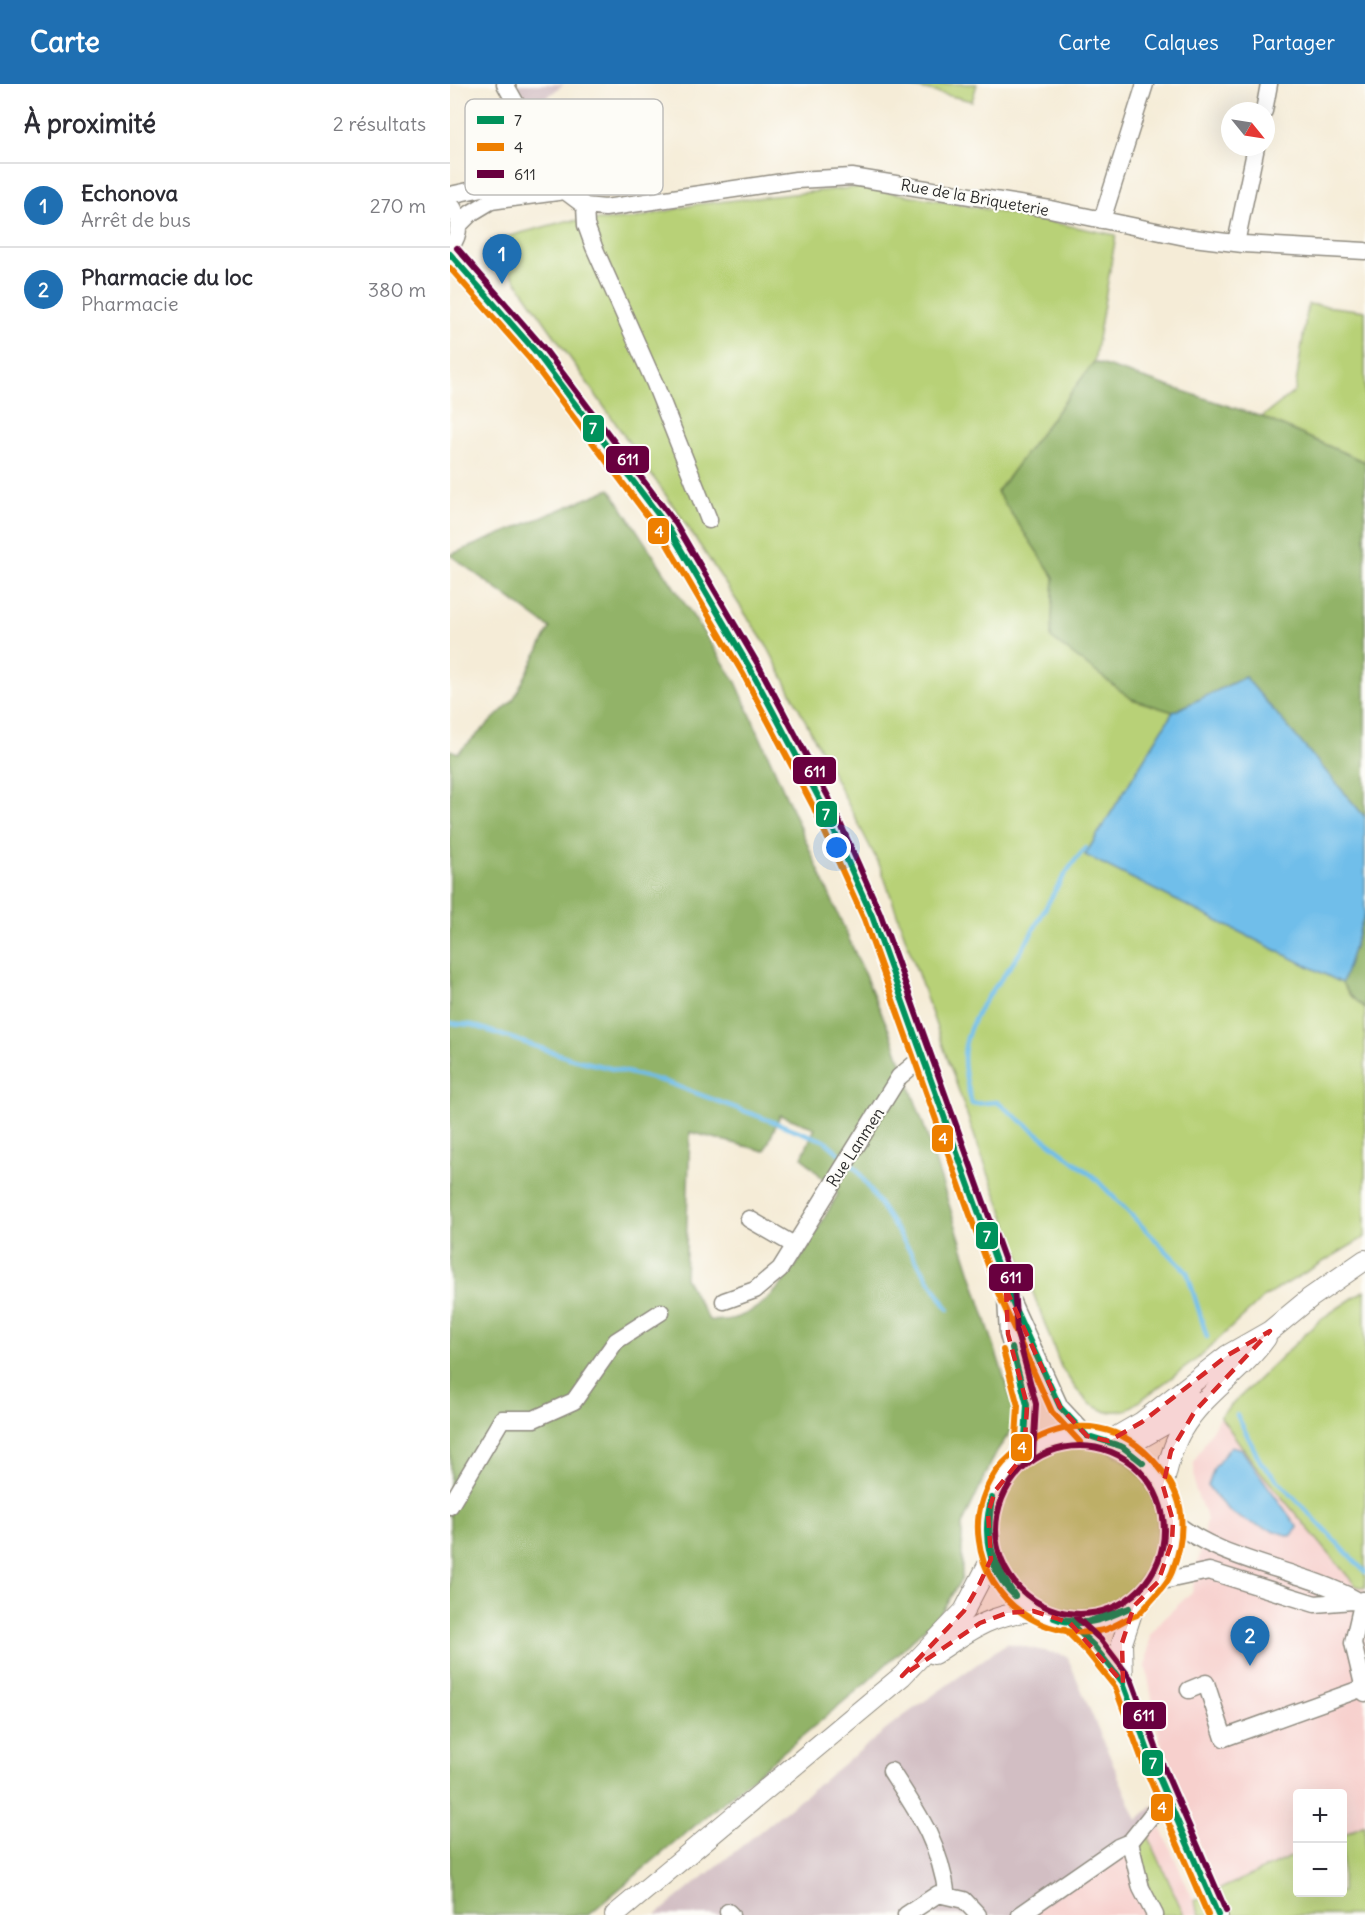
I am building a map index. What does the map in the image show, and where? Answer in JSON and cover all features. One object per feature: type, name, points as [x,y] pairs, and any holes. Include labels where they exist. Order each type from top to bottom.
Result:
[{"type":"main road","points":[[1117,1444],[1142,1422],[1246,1344],[1270,1331],[1310,1298],[1365,1260]]},
{"type":"main road","points":[[1163,1486],[1171,1451],[1182,1429],[1195,1411],[1256,1351],[1270,1331]]},
{"type":"main road","points":[[1087,1436],[1117,1444],[1140,1458],[1163,1486],[1173,1521],[1172,1542],[1167,1563],[1158,1582],[1134,1606],[1104,1620],[1070,1623],[1051,1619],[1033,1611],[1015,1597],[1000,1579],[991,1559],[986,1536],[988,1513],[995,1491],[1007,1471],[1024,1455],[1054,1440],[1087,1436]]},
{"type":"main road","points":[[902,1676],[964,1611],[991,1559]]},
{"type":"main road","points":[[1123,1683],[1122,1643],[1134,1606]]},
{"type":"main road","points":[[615,1915],[902,1676],[980,1623],[1007,1613],[1033,1611]]},
{"type":"main road","points":[[1070,1623],[1094,1646],[1123,1683],[1166,1797],[1218,1915]]},
{"type":"street","points":[[505,84],[513,99]]},
{"type":"street","points":[[1102,220],[1144,84]]},
{"type":"street","points":[[1266,102],[1269,84]]},
{"type":"street","points":[[1236,243],[1254,156]]},
{"type":"street","name":"Rue de la Briqueterie","points":[[585,206],[605,208],[796,180],[852,177],[916,186],[1185,237],[1236,243],[1365,251]]},
{"type":"street","points":[[450,195],[465,192]]},
{"type":"street","points":[[450,248],[458,226],[471,213],[491,201],[535,195]]},
{"type":"street","points":[[570,195],[585,206],[586,225],[594,247],[656,384],[709,520]]},
{"type":"street","points":[[450,203],[457,217],[458,226]]},
{"type":"street","points":[[450,254],[536,352],[669,529],[751,670],[821,802],[872,916],[1006,1289],[1060,1407],[1087,1436]]},
{"type":"street","name":"Rue Lanmen","points":[[724,1301],[755,1290],[780,1269],[852,1148],[878,1114],[898,1077],[924,1056]]},
{"type":"street","points":[[749,1219],[794,1245]]},
{"type":"street","points":[[1006,1289],[1008,1334],[1027,1405],[1024,1455]]},
{"type":"street","points":[[450,1506],[502,1419],[534,1419],[574,1401],[616,1341],[661,1312]]},
{"type":"street","points":[[1173,1521],[1207,1544],[1327,1584],[1361,1600]]},
{"type":"street","points":[[1158,1582],[1209,1571],[1315,1604],[1361,1600]]},
{"type":"street","points":[[1189,1690],[1206,1683],[1224,1738],[1364,1691],[1353,1643],[1361,1600]]},
{"type":"street","points":[[891,1771],[928,1828],[944,1872],[947,1896]]},
{"type":"street","points":[[1020,1915],[1133,1837],[1166,1797]]},
{"type":"street","points":[[1133,1837],[1141,1888],[1155,1915]]},
{"type":"street","points":[[906,1915],[938,1894],[964,1900],[978,1915]]},
{"type":"highlighted area","points":[[1006,1289],[1060,1407],[1087,1436],[1109,1441],[1142,1422],[1228,1355],[1270,1331],[1195,1411],[1171,1451],[1163,1486],[1173,1521],[1172,1542],[1158,1582],[1134,1606],[1122,1643],[1123,1683],[1070,1623],[1033,1611],[1007,1613],[980,1623],[902,1676],[964,1611],[979,1585],[991,1559],[988,1513],[995,1491],[1024,1455],[1027,1405],[1008,1334]]},
{"type":"shaded area","points":[[516,84],[564,84],[545,99],[527,99]]},
{"type":"shaded area","points":[[1220,1416],[1255,1465],[1356,1586],[1365,1588],[1365,1825],[1347,1833],[1347,1789],[1293,1789],[1293,1856],[1216,1890],[1160,1740],[1146,1667],[1150,1635],[1163,1619],[1192,1592],[1207,1519],[1195,1489],[1194,1462]]},
{"type":"shaded area","points":[[1007,1643],[1067,1656],[1137,1820],[1153,1806],[1160,1825],[1030,1915],[656,1915],[902,1717]]},
{"type":"shaded area","points":[[1160,1825],[1200,1915],[1030,1915],[1141,1839]]},
{"type":"green space","points":[[900,84],[977,84],[972,101]]},
{"type":"green space","points":[[859,187],[960,204],[1116,235],[1094,362],[997,492],[1054,577],[1051,638],[1132,699],[1173,712],[1085,855],[1342,983],[1349,994],[1365,1008],[1365,1237],[1264,1297],[1197,1359],[1127,1410],[1107,1412],[1090,1404],[1061,1367],[978,1146],[881,868],[768,648],[679,514],[498,255],[498,239],[566,221],[632,219],[698,204]]},
{"type":"green space","points":[[1308,304],[1365,311],[1365,462],[1262,417],[1295,391]]},
{"type":"green space","points":[[1094,362],[1262,417],[1365,462],[1365,817],[1245,677],[1173,712],[1132,699],[1051,638],[1054,577],[997,492]]},
{"type":"green space","points":[[610,489],[736,682],[892,1037],[923,1123],[1018,1421],[997,1451],[962,1525],[962,1578],[940,1614],[867,1682],[588,1915],[450,1915],[450,750],[458,753],[513,700],[550,628],[450,555]],"holes":[[[780,1115],[815,1128],[802,1157],[838,1194],[802,1256],[771,1296],[752,1311],[732,1319],[709,1320],[685,1278],[690,1132],[765,1151]]]},
{"type":"green space","points":[[1365,913],[1365,1008],[1349,994],[1342,983]]},
{"type":"green space","points":[[1365,1290],[1365,1588],[1356,1586],[1255,1465],[1220,1416],[1321,1319]]},
{"type":"green space","points":[[1075,1444],[1107,1451],[1121,1458],[1133,1469],[1144,1481],[1151,1495],[1158,1527],[1151,1559],[1144,1573],[1133,1585],[1121,1596],[1107,1603],[1075,1610],[1043,1603],[1029,1596],[1017,1585],[1006,1573],[999,1559],[992,1527],[999,1495],[1006,1481],[1017,1469],[1029,1458],[1043,1451]]},
{"type":"green space","points":[[1365,1825],[1365,1915],[1200,1915],[1194,1901],[1293,1856],[1293,1897],[1347,1897],[1347,1833]]},
{"type":"green space","points":[[1146,1831],[1184,1915],[1159,1915],[1147,1884],[1142,1862],[1142,1841]]},
{"type":"water","points":[[1245,677],[1365,817],[1365,913],[1342,983],[1085,855],[1173,712]]},
{"type":"water","points":[[1231,1446],[1241,1449],[1298,1528],[1291,1536],[1235,1515],[1226,1508],[1208,1486],[1214,1468]]},
{"type":"waterway","points":[[1086,848],[1065,874],[1024,946],[973,1021],[964,1053],[970,1097],[972,1104],[997,1102],[1094,1177],[1187,1272],[1207,1337]]},
{"type":"waterway","points":[[450,1023],[472,1025],[573,1059],[666,1082],[825,1141],[856,1168],[948,1309]]},
{"type":"waterway","points":[[1237,1415],[1261,1463],[1365,1572]]},
{"type":"transit line","name":"611","points":[[457,248],[543,347],[676,524],[759,666],[829,798],[880,913],[1014,1286],[1017,1333],[1036,1404],[1033,1456]]},
{"type":"transit line","name":"7","points":[[450,254],[536,352],[669,529],[751,670],[821,802],[872,916],[1006,1289],[1060,1407],[1087,1436]]},
{"type":"transit line","name":"4","points":[[450,268],[529,358],[661,534],[743,674],[813,806],[864,919],[998,1293],[1052,1412],[1080,1442]]},
{"type":"transit line","name":"7","points":[[1012,1348],[1027,1405],[1024,1455]]},
{"type":"transit line","name":"4","points":[[1003,1350],[1018,1406],[1015,1454]]},
{"type":"transit line","name":"4","points":[[1137,1615],[1104,1630],[1082,1632],[1061,1630],[1040,1623],[1022,1613],[1006,1599],[993,1582],[984,1563],[979,1541],[979,1514],[983,1497],[991,1480],[1003,1463],[1015,1452],[1047,1434],[1064,1429],[1098,1428],[1130,1441],[1145,1452],[1162,1471],[1179,1502],[1180,1544],[1169,1578],[1141,1612]]},
{"type":"transit line","name":"7","points":[[1092,1437],[1123,1447],[1143,1463]]},
{"type":"transit line","name":"7","points":[[1092,1437],[1121,1446],[1143,1463]]},
{"type":"transit line","name":"611","points":[[1080,1446],[1096,1447],[1112,1452],[1140,1470],[1158,1498],[1163,1514],[1164,1530],[1163,1546],[1158,1562],[1140,1590],[1112,1608],[1096,1613],[1080,1614],[1064,1613],[1048,1608],[1020,1590],[1002,1562],[997,1546],[996,1530],[997,1514],[1002,1498],[1020,1470],[1048,1452],[1064,1447],[1080,1446]]},
{"type":"transit line","name":"7","points":[[992,1498],[989,1527],[992,1550],[995,1561],[1015,1596]]},
{"type":"transit line","name":"7","points":[[992,1498],[987,1525],[989,1551],[998,1575],[1015,1596]]},
{"type":"transit line","name":"7","points":[[1054,1618],[1086,1622],[1129,1608]]},
{"type":"transit line","name":"7","points":[[1054,1618],[1074,1623],[1092,1622],[1129,1608]]},
{"type":"transit line","name":"611","points":[[1076,1617],[1101,1640],[1131,1679],[1161,1761],[1226,1911]]},
{"type":"transit line","name":"7","points":[[1070,1623],[1094,1646],[1123,1683],[1153,1764],[1218,1915]]},
{"type":"transit line","name":"4","points":[[1064,1629],[1087,1652],[1115,1687],[1145,1768],[1208,1915]]},
{"type":"place","name":"Echonova","points":[[502,284]]},
{"type":"place","name":"Pharmacie du loc","points":[[1250,1666]]}]
